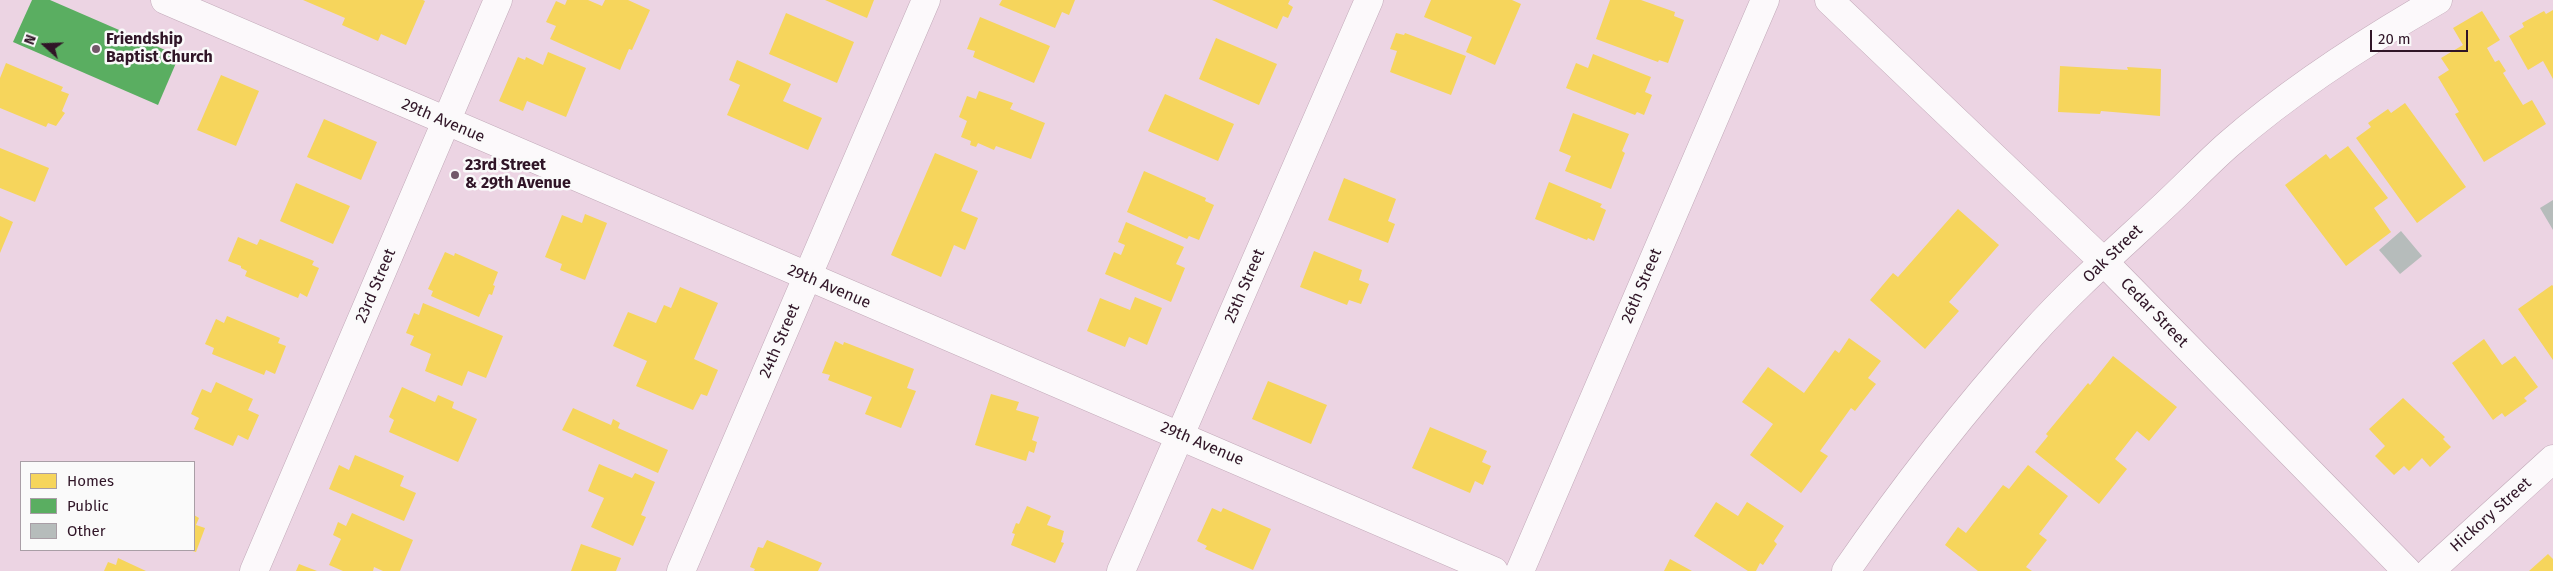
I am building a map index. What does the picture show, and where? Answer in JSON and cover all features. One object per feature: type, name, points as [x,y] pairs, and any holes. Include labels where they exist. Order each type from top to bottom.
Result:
[{"type":"street","name":"29th Avenue","points":[[165,0],[807,278],[1180,435],[1494,571]]},
{"type":"street","name":"23rd Street","points":[[254,571],[498,0]]},
{"type":"street","name":"24th Street","points":[[681,571],[926,0]]},
{"type":"street","name":"25th Street","points":[[1121,571],[1369,0]]},
{"type":"street","name":"26th Street","points":[[1520,571],[1765,0]]},
{"type":"street","name":"Cedar Street","points":[[1828,0],[2104,262],[2407,571]]},
{"type":"street","name":"Oak Street","points":[[1846,571],[1883,517],[1956,423],[2032,334],[2104,262],[2229,144],[2291,95],[2388,29],[2438,0]]},
{"type":"street","name":"Hickory Street","points":[[2430,571],[2553,460]]},
{"type":"building: Homes","points":[[303,0],[425,1],[406,45],[381,34],[378,41],[342,25],[345,18]]},
{"type":"building: Homes","points":[[567,0],[588,0],[602,6],[605,0],[628,0],[650,10],[632,50],[629,49],[620,70],[550,39],[556,26],[546,22],[556,1],[565,5]]},
{"type":"building: Homes","points":[[825,0],[874,0],[867,18]]},
{"type":"building: Homes","points":[[1002,0],[1075,0],[1069,15],[1062,12],[1055,28],[999,5]]},
{"type":"building: Homes","points":[[1212,0],[1290,0],[1288,4],[1293,7],[1288,18],[1283,16],[1277,29]]},
{"type":"building: Homes","points":[[1431,0],[1512,0],[1521,4],[1495,65],[1466,52],[1472,37],[1424,17]]},
{"type":"building: Homes","points":[[1610,0],[1641,0],[1675,12],[1674,16],[1684,20],[1668,63],[1659,60],[1658,62],[1596,39]]},
{"type":"building: Homes","points":[[2553,10],[2553,79],[2543,61],[2528,70],[2509,36],[2524,27],[2522,23],[2544,11],[2546,14]]},
{"type":"building: Homes","points":[[2482,11],[2500,40],[2487,48],[2495,62],[2499,60],[2506,71],[2503,73],[2523,105],[2532,100],[2546,124],[2484,162],[2455,114],[2459,112],[2438,77],[2449,70],[2441,58],[2463,45],[2453,28]]},
{"type":"building: Homes","points":[[786,13],[854,42],[837,83],[769,54]]},
{"type":"building: Homes","points":[[980,17],[1050,46],[1034,83],[973,57],[975,51],[967,49]]},
{"type":"building: Homes","points":[[1396,33],[1404,35],[1405,33],[1466,56],[1451,95],[1390,72],[1397,51],[1390,49]]},
{"type":"building: Homes","points":[[1216,38],[1277,64],[1259,105],[1199,79]]},
{"type":"building: Homes","points":[[548,52],[586,68],[566,117],[527,101],[523,111],[499,101],[518,57],[525,60],[526,57],[543,65]]},
{"type":"building: Homes","points":[[1593,54],[1651,77],[1645,92],[1652,95],[1644,115],[1637,112],[1635,115],[1566,88],[1576,63],[1588,68]]},
{"type":"building: Homes","points":[[737,60],[791,84],[783,101],[822,118],[808,150],[727,115],[740,85],[729,80]]},
{"type":"building: Homes","points":[[6,63],[63,87],[61,91],[69,94],[62,111],[65,113],[56,126],[48,123],[46,127],[0,108],[0,78]]},
{"type":"building: Homes","points":[[2060,66],[2128,70],[2127,67],[2161,69],[2160,116],[2101,111],[2100,114],[2058,112]]},
{"type":"building: Homes","points":[[221,75],[259,91],[236,146],[197,130]]},
{"type":"building: Homes","points":[[979,91],[1013,103],[1010,109],[1045,123],[1031,159],[996,146],[994,150],[978,143],[976,147],[970,145],[971,141],[961,137],[967,121],[959,117],[967,96],[976,99]]},
{"type":"building: Homes","points":[[1165,94],[1234,124],[1218,161],[1148,131]]},
{"type":"building: Homes","points":[[2405,103],[2466,187],[2417,223],[2356,138],[2371,127],[2368,123],[2388,109],[2391,113]]},
{"type":"building: Homes","points":[[1573,113],[1629,134],[1622,151],[1625,153],[1611,189],[1565,171],[1571,156],[1559,151]]},
{"type":"building: Homes","points":[[324,119],[377,142],[361,180],[307,157]]},
{"type":"building: Homes","points":[[2348,146],[2388,198],[2374,208],[2391,232],[2346,266],[2285,185],[2326,154],[2330,159]]},
{"type":"building: Homes","points":[[0,148],[49,168],[35,202],[0,188]]},
{"type":"building: Homes","points":[[935,153],[978,171],[961,211],[978,218],[965,250],[954,245],[941,277],[891,255]]},
{"type":"building: Homes","points":[[1144,171],[1206,198],[1205,201],[1214,205],[1199,240],[1189,236],[1187,239],[1127,212]]},
{"type":"building: Homes","points":[[1344,178],[1396,199],[1388,221],[1395,224],[1388,243],[1328,220]]},
{"type":"building: Homes","points":[[1549,182],[1602,204],[1600,207],[1606,210],[1594,241],[1588,238],[1587,240],[1535,219]]},
{"type":"building: Homes","points":[[296,183],[350,206],[333,244],[280,221]]},
{"type":"building: Homes","points":[[1958,209],[1999,245],[1949,302],[1959,311],[1925,349],[1870,300],[1893,273],[1898,277]]},
{"type":"building: Homes","points":[[585,214],[607,223],[585,280],[560,270],[562,264],[545,257],[562,215],[582,223]]},
{"type":"building: Homes","points":[[0,216],[13,222],[0,253]]},
{"type":"building: Homes","points":[[1126,222],[1184,247],[1176,264],[1185,268],[1171,302],[1105,274],[1114,252],[1121,255],[1125,245],[1118,242]]},
{"type":"building: Homes","points":[[238,237],[257,245],[260,239],[314,261],[312,265],[319,268],[307,297],[300,293],[298,298],[245,276],[247,271],[241,268],[241,266],[228,261]]},
{"type":"building: Homes","points":[[1314,251],[1362,270],[1359,280],[1369,284],[1361,304],[1349,300],[1347,305],[1300,287]]},
{"type":"building: Homes","points":[[445,252],[454,256],[455,253],[498,272],[493,285],[495,286],[492,295],[489,294],[479,317],[431,296],[433,291],[428,289]]},
{"type":"building: Homes","points":[[2553,286],[2553,360],[2518,309]]},
{"type":"building: Homes","points":[[680,287],[718,303],[694,359],[718,370],[707,396],[701,394],[693,410],[636,386],[647,361],[613,346],[628,312],[656,323],[664,305],[671,308]]},
{"type":"building: Homes","points":[[1135,297],[1162,308],[1147,345],[1129,337],[1125,347],[1087,331],[1100,298],[1130,310]]},
{"type":"building: Homes","points":[[423,303],[503,336],[486,378],[468,371],[462,386],[425,371],[431,354],[410,345],[414,336],[406,333],[414,313],[419,315]]},
{"type":"building: Homes","points":[[227,316],[280,338],[278,343],[286,346],[275,374],[266,370],[264,375],[212,354],[214,348],[205,344],[216,319],[224,323]]},
{"type":"building: Homes","points":[[1849,338],[1881,361],[1868,378],[1876,384],[1855,411],[1851,408],[1820,451],[1828,456],[1801,493],[1750,455],[1773,424],[1742,402],[1768,367],[1804,393],[1835,350],[1839,353]]},
{"type":"building: Homes","points":[[2484,339],[2502,365],[2515,356],[2538,387],[2524,398],[2527,401],[2505,417],[2502,413],[2493,420],[2452,363]]},
{"type":"building: Homes","points":[[835,341],[843,345],[844,342],[914,369],[907,388],[916,391],[901,428],[865,414],[872,397],[828,380],[830,375],[822,373]]},
{"type":"building: Homes","points":[[2113,356],[2177,407],[2149,441],[2137,431],[2115,459],[2127,469],[2099,504],[2035,452],[2048,436],[2046,434]]},
{"type":"building: Homes","points":[[1268,381],[1327,405],[1311,444],[1252,419]]},
{"type":"building: Homes","points":[[216,382],[253,399],[248,410],[259,415],[248,440],[238,435],[233,446],[194,429],[199,418],[191,414],[202,389],[211,393]]},
{"type":"building: Homes","points":[[402,387],[435,402],[438,395],[454,402],[452,408],[477,419],[458,462],[389,432],[394,420],[389,417]]},
{"type":"building: Homes","points":[[991,394],[1019,402],[1016,410],[1039,417],[1032,440],[1037,442],[1034,453],[1029,451],[1026,461],[975,445]]},
{"type":"building: Homes","points":[[2403,398],[2445,437],[2443,439],[2451,447],[2430,467],[2422,458],[2409,471],[2404,466],[2394,475],[2375,456],[2385,446],[2369,429]]},
{"type":"building: Homes","points":[[573,408],[611,425],[613,419],[620,423],[618,428],[668,450],[658,473],[562,430]]},
{"type":"building: Homes","points":[[1430,427],[1487,451],[1482,462],[1491,466],[1483,485],[1475,481],[1470,493],[1412,468]]},
{"type":"building: Homes","points":[[355,455],[404,476],[400,486],[416,493],[404,521],[329,489],[339,465],[349,470]]},
{"type":"building: Homes","points":[[599,464],[632,478],[635,473],[655,482],[641,515],[646,517],[633,546],[591,527],[604,498],[588,491]]},
{"type":"building: Homes","points":[[2028,465],[2068,496],[2039,534],[2047,540],[2026,567],[2032,571],[1978,571],[1945,545],[1958,527],[1966,533],[2003,485],[2009,489]]},
{"type":"building: Homes","points":[[1716,502],[1738,516],[1747,502],[1784,526],[1774,541],[1777,544],[1763,565],[1760,563],[1756,571],[1748,571],[1694,536]]},
{"type":"building: Homes","points":[[1027,506],[1051,516],[1047,525],[1064,531],[1061,542],[1064,543],[1055,563],[1011,545],[1015,534],[1012,533],[1016,523],[1019,524]]},
{"type":"building: Homes","points":[[1212,508],[1221,512],[1223,508],[1271,529],[1253,570],[1205,549],[1207,546],[1197,541]]},
{"type":"building: Homes","points":[[352,513],[413,540],[400,571],[383,571],[374,567],[373,571],[343,571],[329,565],[341,539],[333,535],[338,522],[346,526]]},
{"type":"building: Homes","points":[[195,516],[199,518],[196,525],[205,528],[196,552],[192,551],[195,551]]},
{"type":"building: Homes","points":[[767,540],[822,563],[818,571],[754,571],[755,569],[750,567],[758,547],[763,548]]},
{"type":"building: Homes","points":[[581,544],[621,558],[616,571],[571,571]]},
{"type":"building: Homes","points":[[2548,554],[2553,559],[2553,571],[2529,571]]},
{"type":"building: Homes","points":[[118,558],[146,571],[104,571],[108,562],[116,565]]},
{"type":"building: Homes","points":[[1670,559],[1692,571],[1664,571]]},
{"type":"building: Homes","points":[[299,564],[317,571],[296,571]]},
{"type":"building: Public","name":"Friendship Baptist Church","points":[[32,0],[50,0],[179,56],[158,105],[13,42]]},
{"type":"building: Other","points":[[2553,200],[2553,230],[2540,208]]},
{"type":"building: Other","points":[[2401,231],[2422,256],[2400,274],[2379,250]]},
{"type":"place","name":"Friendship Baptist Church","points":[[96,49]]},
{"type":"place","name":"23rd Street & 29th Avenue","points":[[455,175]]}]
